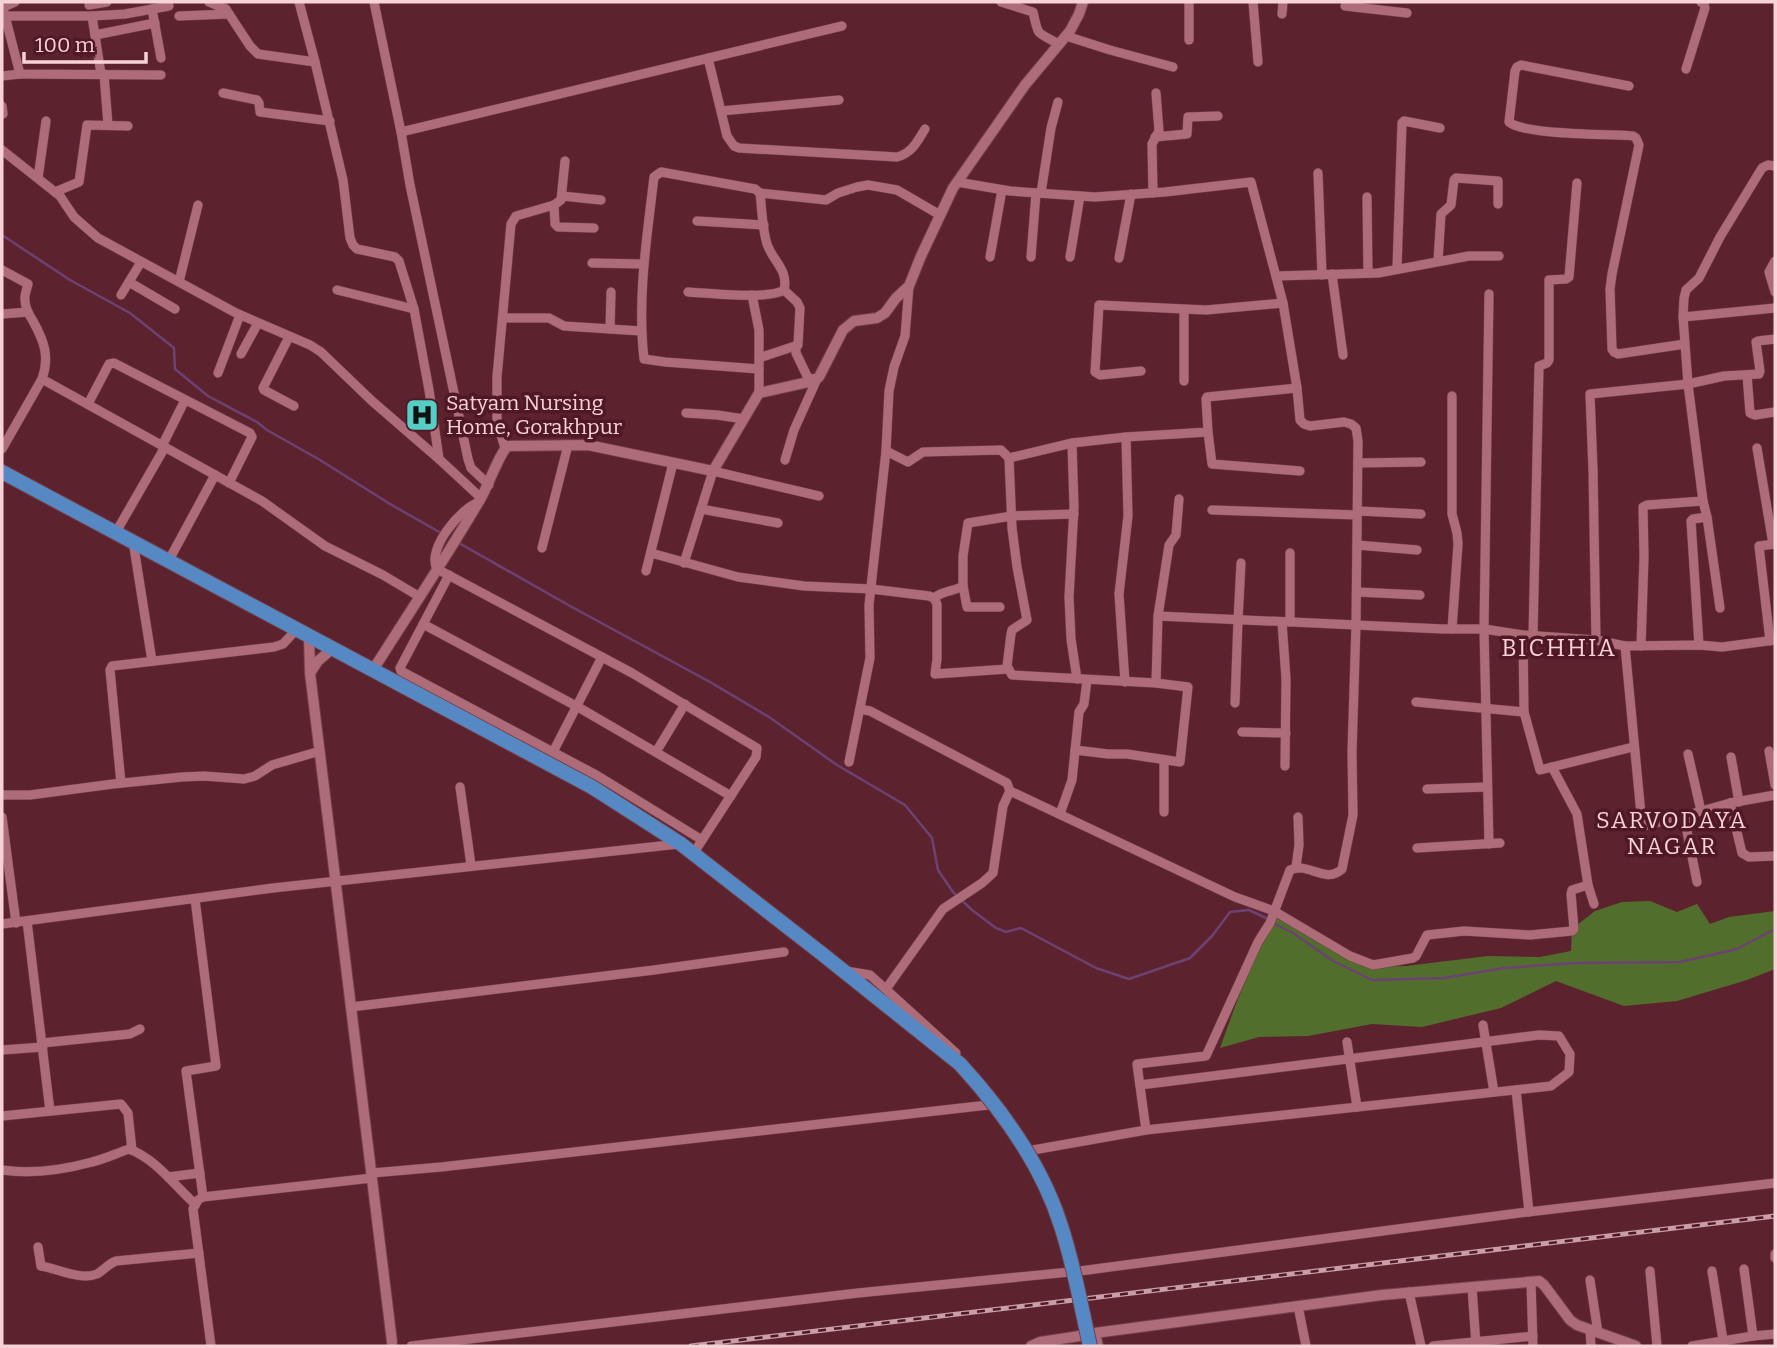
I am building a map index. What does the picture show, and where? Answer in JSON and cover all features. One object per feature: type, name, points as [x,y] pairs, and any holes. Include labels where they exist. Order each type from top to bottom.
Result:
[{"type":"highway","points":[[2,472],[331,649],[472,716],[592,787],[681,844],[857,981],[960,1064],[981,1087],[1017,1137],[1036,1167],[1061,1224],[1092,1340]]},
{"type":"street","points":[[3,10],[15,2]]},
{"type":"street","points":[[107,2],[88,4],[102,74],[108,125]]},
{"type":"street","points":[[209,2],[226,9],[258,54],[315,62]]},
{"type":"street","points":[[299,2],[343,180],[350,238],[357,249],[395,257],[398,261],[414,309],[439,459]]},
{"type":"street","points":[[374,2],[468,459],[471,468],[489,485]]},
{"type":"street","points":[[1001,2],[1033,12],[1035,27],[1039,33],[1173,67]]},
{"type":"street","points":[[849,762],[870,658],[869,605],[886,451],[889,391],[905,336],[909,286],[957,182],[1025,85],[1062,40],[1079,14],[1083,2]]},
{"type":"street","points":[[1189,2],[1189,40]]},
{"type":"street","points":[[1253,2],[1258,61]]},
{"type":"street","points":[[1282,14],[1283,2]]},
{"type":"street","points":[[1686,69],[1705,8],[1700,2]]},
{"type":"street","points":[[1345,6],[1365,5],[1407,13]]},
{"type":"street","points":[[3,10],[92,16],[169,6]]},
{"type":"street","points":[[152,9],[161,58]]},
{"type":"street","points":[[3,10],[20,74]]},
{"type":"street","points":[[178,16],[229,14]]},
{"type":"street","points":[[95,35],[155,23]]},
{"type":"street","points":[[401,132],[842,26]]},
{"type":"street","points":[[708,58],[730,141],[739,148],[897,157],[912,150],[925,129]]},
{"type":"street","points":[[1629,86],[1517,66],[1509,122],[1517,127],[1538,131],[1636,138],[1639,145],[1612,274],[1612,349],[1618,354],[1685,344]]},
{"type":"street","points":[[2,76],[160,75]]},
{"type":"street","points":[[223,93],[257,100],[260,112],[330,121]]},
{"type":"street","points":[[1153,193],[1152,144],[1159,131],[1156,93]]},
{"type":"street","points":[[721,111],[839,100]]},
{"type":"street","points":[[1031,257],[1039,193],[1059,102]]},
{"type":"street","points":[[2,106],[3,114]]},
{"type":"street","points":[[1155,137],[1187,134],[1188,117],[1218,116]]},
{"type":"street","points":[[38,178],[46,121]]},
{"type":"street","points":[[1397,268],[1402,123],[1404,121],[1440,128]]},
{"type":"street","points":[[55,192],[79,182],[87,125],[128,126]]},
{"type":"street","points":[[2,150],[60,196],[74,217],[98,238],[240,315],[321,352],[439,459],[478,504]]},
{"type":"street","points":[[505,448],[497,422],[497,377],[511,223],[516,216],[554,205],[561,200],[565,161]]},
{"type":"street","points":[[1720,608],[1688,384],[1684,298],[1686,290],[1699,278],[1720,237],[1762,168],[1775,166]]},
{"type":"street","points":[[759,369],[644,359],[641,331],[644,264],[656,174],[661,172],[755,189],[760,193],[826,200],[838,193],[868,185],[897,190],[940,215]]},
{"type":"street","points":[[1318,173],[1327,274],[1343,355]]},
{"type":"street","points":[[1438,261],[1440,218],[1443,211],[1451,205],[1456,178],[1496,180],[1499,182],[1498,204]]},
{"type":"street","points":[[957,182],[1002,190],[1095,197],[1249,181],[1253,183],[1283,303],[1300,420],[1310,426],[1344,422],[1356,428],[1358,463],[1353,815],[1342,869],[1330,876],[1296,867],[1290,870],[1272,916],[1206,1056],[1208,1076]]},
{"type":"street","points":[[1577,183],[1569,277],[1549,280],[1549,360],[1539,366],[1524,712],[1539,769],[1542,770],[1633,747]]},
{"type":"street","points":[[990,257],[1002,190]]},
{"type":"street","points":[[760,193],[767,245],[781,267],[784,290]]},
{"type":"street","points":[[1119,258],[1131,194]]},
{"type":"street","points":[[562,196],[601,200]]},
{"type":"street","points":[[1070,257],[1080,196]]},
{"type":"street","points":[[1367,197],[1368,273]]},
{"type":"street","points":[[179,282],[198,205]]},
{"type":"street","points":[[554,205],[555,224],[558,227],[594,228]]},
{"type":"street","points":[[696,221],[764,225]]},
{"type":"street","points":[[1276,276],[1378,273],[1469,256],[1499,256]]},
{"type":"street","points":[[1775,261],[1769,272],[1775,290]]},
{"type":"street","points":[[121,295],[141,262]]},
{"type":"street","points":[[592,263],[644,264]]},
{"type":"street","points":[[2,270],[28,284],[25,297],[28,312],[41,335],[46,352],[42,379],[2,449]]},
{"type":"street","points":[[129,282],[175,309]]},
{"type":"street","points":[[785,460],[794,430],[843,330],[854,321],[877,318],[885,313],[909,286]]},
{"type":"street","points":[[338,290],[414,309]]},
{"type":"street","points":[[688,292],[752,295],[777,294],[784,290]]},
{"type":"street","points":[[784,290],[800,308],[796,353],[808,378],[817,379]]},
{"type":"street","points":[[610,329],[611,292]]},
{"type":"street","points":[[1489,294],[1484,629],[1489,844]]},
{"type":"street","points":[[684,563],[713,471],[760,393],[759,330],[752,295]]},
{"type":"street","points":[[1141,371],[1100,375],[1095,373],[1098,307],[1105,305],[1206,310],[1283,303]]},
{"type":"street","points":[[1683,317],[1775,307]]},
{"type":"street","points":[[1184,309],[1184,381]]},
{"type":"street","points":[[2,314],[28,312]]},
{"type":"street","points":[[218,373],[240,315]]},
{"type":"street","points":[[503,318],[549,318],[564,326],[641,331]]},
{"type":"street","points":[[241,354],[258,323]]},
{"type":"street","points":[[289,337],[263,388],[294,406]]},
{"type":"street","points":[[1596,640],[1590,394],[1688,384],[1760,372],[1757,341],[1775,339]]},
{"type":"street","points":[[759,358],[796,346]]},
{"type":"street","points":[[88,404],[112,362],[252,435],[229,483]]},
{"type":"street","points":[[1746,375],[1751,413],[1755,415],[1775,412]]},
{"type":"street","points":[[42,379],[262,501],[326,546],[420,597]]},
{"type":"street","points":[[760,393],[817,379]]},
{"type":"street","points":[[1297,388],[1206,399],[1212,464],[1300,471]]},
{"type":"street","points":[[1452,396],[1452,513],[1458,544],[1452,629]]},
{"type":"street","points":[[116,532],[186,400]]},
{"type":"street","points":[[686,413],[744,419]]},
{"type":"street","points":[[1009,458],[1073,443],[1208,432]]},
{"type":"street","points":[[1125,682],[1119,594],[1128,516],[1126,437]]},
{"type":"street","points":[[1060,814],[1072,780],[1079,712],[1084,704],[1082,680],[1069,622],[1074,514],[1073,443]]},
{"type":"street","points":[[443,548],[478,504],[489,485],[502,450],[508,446],[588,445],[819,496]]},
{"type":"street","points":[[542,548],[568,446]]},
{"type":"street","points":[[1158,616],[1484,629],[1596,640],[1625,646],[1721,647],[1772,640],[1759,546],[1774,544],[1756,448]]},
{"type":"street","points":[[886,451],[908,462],[923,452],[1001,450],[1009,458],[1017,567],[1027,620],[1010,634],[1007,666],[1012,675],[1156,683],[1188,688],[1179,763],[1127,754],[1075,750]]},
{"type":"street","points":[[1358,463],[1421,462]]},
{"type":"street","points":[[646,571],[673,463]]},
{"type":"street","points":[[169,561],[215,475]]},
{"type":"street","points":[[1156,683],[1158,616],[1169,545],[1176,535],[1179,499]]},
{"type":"street","points":[[1641,646],[1643,507],[1703,502]]},
{"type":"street","points":[[373,670],[437,569],[457,517],[470,505],[478,504]]},
{"type":"street","points":[[701,509],[778,523]]},
{"type":"street","points":[[1212,510],[1421,514]]},
{"type":"street","points":[[1000,607],[967,607],[963,586],[963,556],[968,523],[1012,516],[1074,514]]},
{"type":"street","points":[[1699,645],[1692,521],[1707,517]]},
{"type":"street","points":[[133,541],[152,661]]},
{"type":"street","points":[[1357,545],[1417,550]]},
{"type":"street","points":[[650,553],[738,577],[804,586],[871,589],[929,596],[934,598],[937,604],[935,674],[1008,669]]},
{"type":"street","points":[[1285,766],[1286,622],[1290,553]]},
{"type":"street","points":[[1235,704],[1241,563]]},
{"type":"street","points":[[437,569],[602,657],[757,748],[756,757],[693,854]]},
{"type":"street","points":[[449,575],[400,668],[401,671],[472,716],[553,752],[632,796],[702,840]]},
{"type":"street","points":[[934,598],[963,586]]},
{"type":"street","points":[[1357,592],[1420,595]]},
{"type":"street","points":[[423,624],[578,708],[731,796]]},
{"type":"street","points":[[121,783],[110,668],[112,666],[274,647],[303,633],[320,751],[392,1342]]},
{"type":"street","points":[[1625,646],[1643,826],[1775,795]]},
{"type":"street","points":[[310,673],[331,649]]},
{"type":"street","points":[[553,752],[602,657]]},
{"type":"street","points":[[1416,702],[1524,712]]},
{"type":"street","points":[[656,752],[685,704]]},
{"type":"street","points":[[860,709],[1007,783],[1010,791],[1272,916],[1299,924],[1350,956],[1373,965],[1413,958],[1427,935],[1464,931],[1530,936],[1572,931],[1572,890],[1588,885]]},
{"type":"street","points":[[1242,732],[1286,733]]},
{"type":"street","points":[[2,795],[30,795],[121,783],[205,776],[244,779],[255,776],[272,765],[320,751]]},
{"type":"street","points":[[1769,751],[1775,785]]},
{"type":"street","points":[[1688,754],[1701,811]]},
{"type":"street","points":[[1731,757],[1734,803],[1742,853],[1749,858],[1775,856]]},
{"type":"street","points":[[1164,760],[1164,813]]},
{"type":"street","points":[[1552,767],[1577,814],[1588,885],[1594,904]]},
{"type":"street","points":[[460,787],[471,865]]},
{"type":"street","points":[[1427,789],[1487,787]]},
{"type":"street","points":[[886,989],[943,909],[993,873],[1003,806],[1010,791]]},
{"type":"street","points":[[1684,816],[1697,882]]},
{"type":"street","points":[[2,817],[16,923]]},
{"type":"street","points":[[1296,867],[1299,845],[1298,817]]},
{"type":"street","points":[[1418,848],[1500,843]]},
{"type":"street","points":[[2,924],[335,880],[681,844]]},
{"type":"street","points":[[195,899],[216,1066],[187,1071],[203,1197]]},
{"type":"street","points":[[27,921],[50,1111]]},
{"type":"street","points":[[351,1007],[784,952]]},
{"type":"street","points":[[844,971],[870,975],[965,1060],[1002,1104],[1033,1150],[1057,1199],[1078,1271]]},
{"type":"street","points":[[1483,1025],[1494,1093]]},
{"type":"street","points":[[2,1050],[130,1034],[140,1029]]},
{"type":"street","points":[[1033,1150],[1146,1130],[1551,1086],[1569,1072],[1570,1054],[1559,1036],[1539,1035],[1140,1085]]},
{"type":"street","points":[[1347,1042],[1357,1107]]},
{"type":"street","points":[[1146,1130],[1138,1064],[1206,1056]]},
{"type":"street","points":[[1516,1090],[1530,1212]]},
{"type":"street","points":[[2,1116],[121,1104],[128,1113],[132,1150]]},
{"type":"street","points":[[211,1346],[193,1209],[203,1197],[372,1175],[1002,1104]]},
{"type":"street","points":[[2,1170],[21,1173],[61,1168],[93,1162],[130,1149],[139,1152],[169,1177],[195,1204]]},
{"type":"street","points":[[169,1177],[200,1173]]},
{"type":"street","points":[[411,1346],[858,1293],[1078,1271],[1775,1183]]},
{"type":"street","points":[[38,1247],[41,1266],[89,1275],[100,1272],[116,1261],[199,1253]]},
{"type":"street","points":[[1744,1269],[1753,1336]]},
{"type":"street","points":[[1650,1270],[1657,1346]]},
{"type":"street","points":[[1712,1271],[1723,1340]]},
{"type":"street","points":[[1590,1280],[1594,1332],[1591,1346]]},
{"type":"street","points":[[1531,1282],[1533,1346]]},
{"type":"street","points":[[1031,1346],[1040,1342],[1092,1340],[1298,1306],[1409,1292],[1539,1282],[1577,1325],[1636,1346]]},
{"type":"street","points":[[1472,1287],[1476,1344]]},
{"type":"street","points":[[1409,1292],[1420,1346]]},
{"type":"street","points":[[1298,1306],[1306,1346]]},
{"type":"street","points":[[1692,1346],[1775,1334]]},
{"type":"street","points":[[1433,1346],[1476,1344],[1533,1336]]},
{"type":"street","points":[[1092,1340],[1098,1346]]},
{"type":"green space","points":[[1650,901],[1677,912],[1697,904],[1710,924],[1729,917],[1775,911],[1775,969],[1677,1001],[1624,1006],[1556,981],[1501,1008],[1422,1027],[1372,1024],[1308,1036],[1259,1037],[1220,1048],[1252,965],[1276,918],[1364,967],[1406,966],[1488,956],[1540,957],[1571,951],[1572,929],[1595,911],[1622,902]]},
{"type":"waterway","points":[[2,235],[70,280],[130,313],[174,348],[175,369],[208,396],[257,422],[441,533]]},
{"type":"waterway","points":[[459,543],[710,682],[769,717],[837,765],[905,805],[932,838],[938,870],[953,892],[996,928],[1006,932],[1021,928],[1096,968],[1129,979],[1190,958],[1212,936],[1230,912],[1249,910],[1268,919]]},
{"type":"waterway","points":[[1273,923],[1293,933],[1333,961],[1372,980],[1444,978],[1504,968],[1576,963],[1680,962],[1737,949],[1775,929]]},
{"type":"railway","points":[[691,1346],[1775,1216]]},
{"type":"place","name":"Satyam Nursing Home, Gorakhpur","points":[[422,415]]},
{"type":"district","name":"BICHHIA","points":[[1559,648]]},
{"type":"district","name":"SARVODAYA NAGAR","points":[[1672,833]]}]
